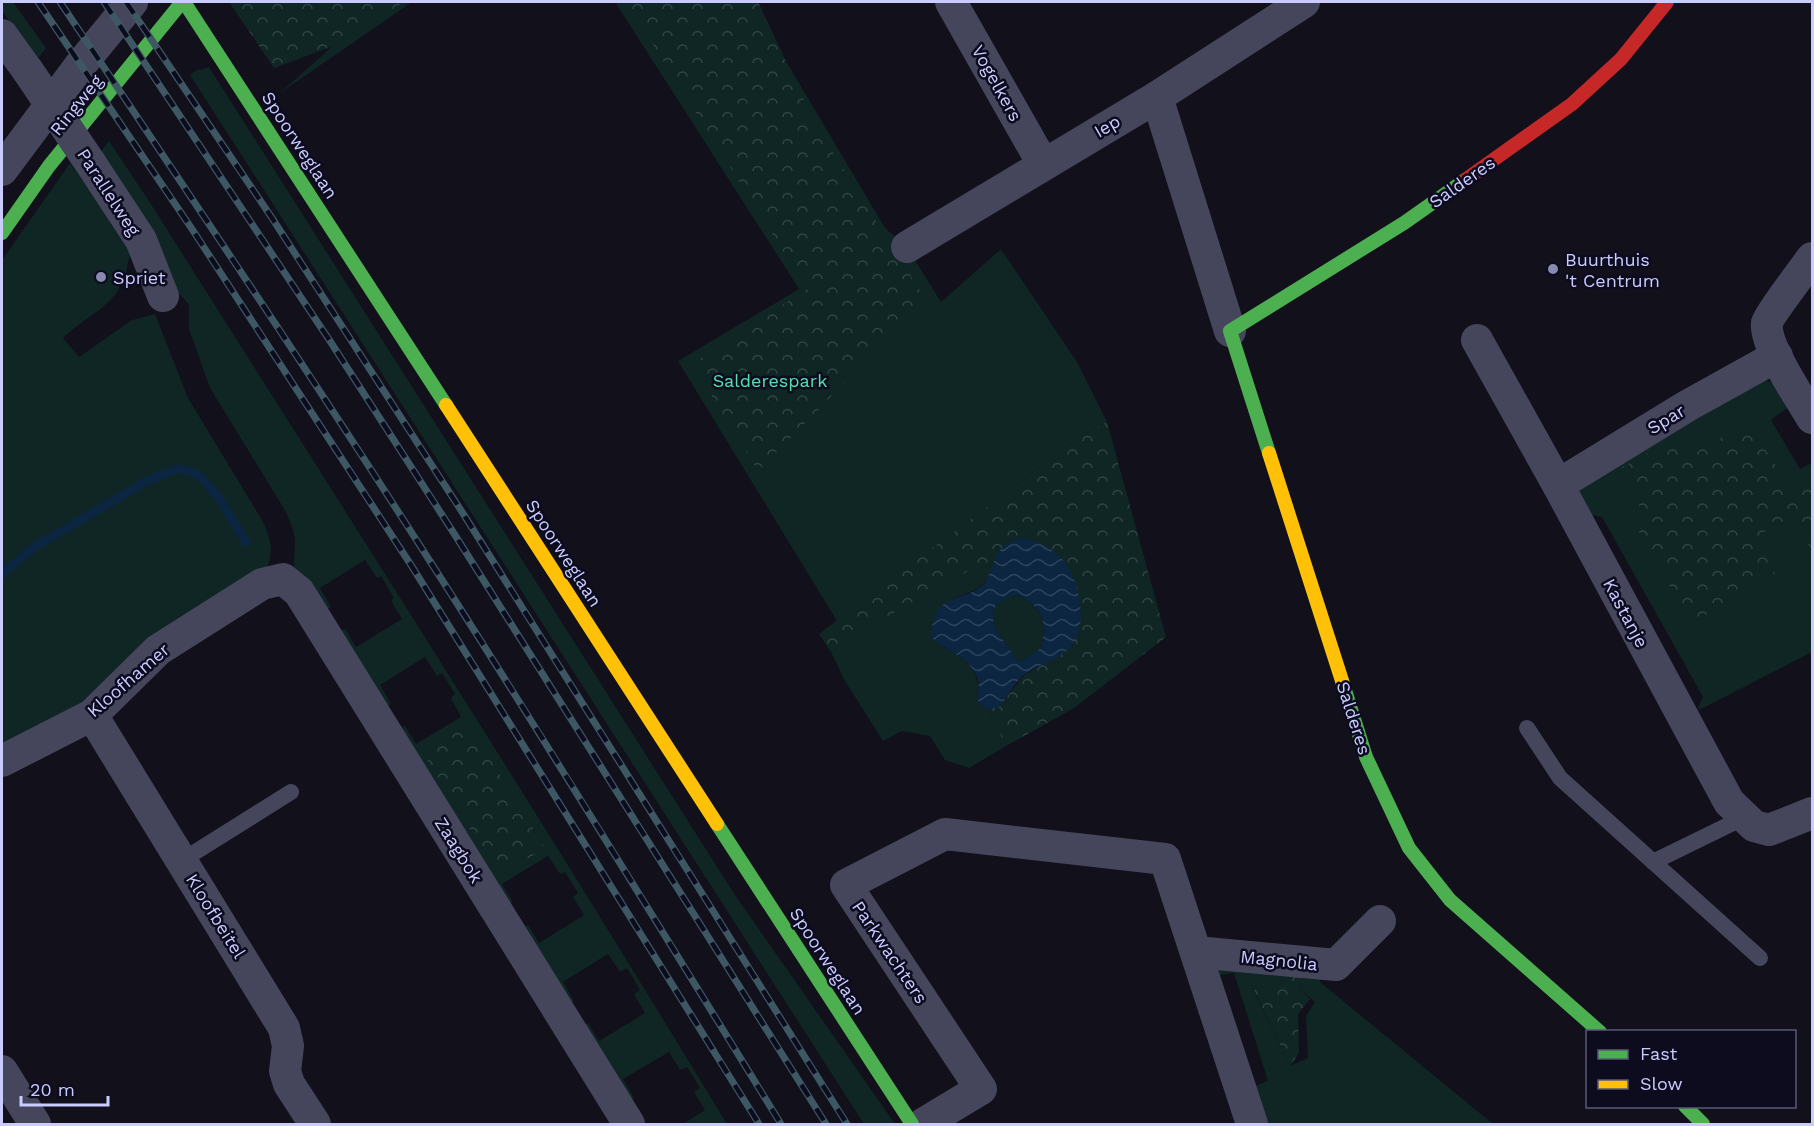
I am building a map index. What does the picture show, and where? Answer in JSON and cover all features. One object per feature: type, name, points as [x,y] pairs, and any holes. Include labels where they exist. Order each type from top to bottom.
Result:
[{"type":"street","points":[[2,170],[78,68],[132,2]]},
{"type":"street","name":"Spoorweglaan","points":[[183,2],[260,116],[912,1125]]},
{"type":"street","name":"Ringweg","points":[[2,233],[49,166],[183,2]]},
{"type":"street","name":"Vogelkers","points":[[951,2],[1042,164]]},
{"type":"street","name":"Iep","points":[[908,247],[1042,164],[1157,97],[1304,2]]},
{"type":"street","name":"Salderes","points":[[1230,331],[1404,223],[1572,104],[1621,59],[1667,2]]},
{"type":"street","name":"Parallelweg","points":[[2,35],[141,240],[163,296]]},
{"type":"street","name":"Salderes","points":[[1157,97],[1366,757],[1409,848],[1450,900],[1598,1030]]},
{"type":"street","points":[[1812,258],[1767,321],[1768,338],[1812,418]]},
{"type":"street","name":"Kastanje","points":[[1477,339],[1729,802],[1754,826],[1769,830],[1812,813]]},
{"type":"street","name":"Spar","points":[[1558,485],[1687,406],[1777,356]]},
{"type":"street","name":"Kloofhamer","points":[[2,761],[92,715],[158,650],[262,584],[283,579]]},
{"type":"street","name":"Zaagbok","points":[[283,579],[299,592],[629,1125]]},
{"type":"street","name":"Kloofbeitel","points":[[92,715],[284,1028],[288,1046],[285,1071],[289,1084],[315,1125]]},
{"type":"street","name":"Parkwachters","points":[[923,1125],[981,1089],[846,885],[945,834],[1165,859],[1196,952]]},
{"type":"street","name":"Magnolia","points":[[1196,952],[1336,965],[1380,921]]},
{"type":"street","points":[[1196,952],[1252,1125]]},
{"type":"street","points":[[2,1071],[35,1125]]},
{"type":"street","points":[[1686,1108],[1703,1125]]},
{"type":"lane","points":[[1527,728],[1560,778],[1760,958]]},
{"type":"lane","points":[[182,861],[291,792]]},
{"type":"lane","points":[[1653,862],[1745,817]]},
{"type":"green space","points":[[2,2],[13,2],[46,48],[36,61],[2,11]]},
{"type":"green space","points":[[229,2],[404,2],[344,42],[274,68]]},
{"type":"green space","points":[[382,2],[412,2],[280,93]]},
{"type":"green space","points":[[615,2],[758,2],[786,61],[885,228],[907,247],[941,302],[1001,249],[1077,362],[1107,422],[1082,435],[837,621],[678,361],[799,289]]},
{"type":"green space","name":"Salderespark","points":[[626,2],[758,2],[815,124],[926,300],[758,471],[692,364],[807,289]]},
{"type":"green space","points":[[209,67],[735,895],[895,1124],[864,1124],[190,75],[198,69]]},
{"type":"green space","points":[[109,141],[440,661],[727,1124],[683,1124],[705,1110],[694,1092],[700,1088],[687,1067],[680,1070],[669,1052],[623,1079],[634,1098],[627,1103],[580,1027],[588,1023],[599,1041],[645,1013],[634,994],[640,990],[627,968],[620,972],[608,954],[563,982],[574,1001],[567,1005],[520,929],[528,925],[539,943],[584,915],[573,897],[578,893],[565,872],[560,874],[548,856],[502,884],[513,902],[506,907],[397,731],[405,726],[416,744],[461,717],[451,698],[455,694],[442,673],[437,676],[425,657],[380,685],[391,704],[383,709],[337,633],[345,629],[356,647],[402,619],[391,601],[394,598],[381,576],[377,578],[365,560],[320,588],[331,607],[323,612],[294,567],[295,538],[286,512],[210,388],[189,329],[189,305],[173,286],[100,153]]},
{"type":"green space","points":[[70,163],[84,183],[86,181],[130,252],[127,270],[115,295],[63,338],[79,357],[132,320],[155,314],[188,398],[262,520],[271,551],[266,569],[102,693],[2,749],[2,260]]},
{"type":"green space","points":[[1765,380],[1775,384],[1790,406],[1771,420],[1800,469],[1812,463],[1812,652],[1699,710],[1703,697],[1602,517],[1587,514],[1579,493],[1581,483]]},
{"type":"green space","points":[[1107,422],[1166,637],[1074,708],[1006,746],[988,709],[999,707],[1024,675],[1073,645],[1001,549],[994,565],[970,570],[891,614],[831,652],[819,634],[1082,435]]},
{"type":"green space","points":[[1747,423],[1792,489],[1812,479],[1812,570],[1805,555],[1811,551],[1802,528],[1761,532],[1775,573],[1691,624],[1638,530],[1648,524],[1621,468],[1675,438],[1687,457]]},
{"type":"green space","points":[[994,565],[981,586],[951,600],[941,608],[933,625],[932,638],[970,666],[978,684],[979,705],[988,709],[1006,746],[969,768],[945,760],[930,736],[902,731],[883,741],[845,681],[831,652],[894,611],[970,570]]},
{"type":"green space","points":[[1017,595],[1037,610],[1044,630],[1041,648],[1022,661],[1018,661],[999,633],[994,624],[993,615],[996,607],[1003,600]]},
{"type":"green space","points":[[469,725],[545,848],[499,876],[423,753]]},
{"type":"green space","points":[[1213,962],[1289,967],[1287,980],[1251,985],[1290,1066],[1308,1058],[1306,1016],[1315,1002],[1300,989],[1302,969],[1321,972],[1320,982],[1493,1124],[1258,1124],[1249,1088],[1268,1081],[1234,973],[1213,976]]},
{"type":"green space","points":[[1289,967],[1302,969],[1300,989],[1310,999],[1298,1014],[1299,1053],[1290,1066],[1251,984],[1287,980]]},
{"type":"water","points":[[1022,537],[1048,548],[1058,555],[1068,567],[1080,601],[1080,626],[1077,637],[1067,650],[1025,674],[1014,685],[999,707],[988,709],[979,705],[978,681],[971,666],[932,638],[933,622],[944,604],[978,589],[985,582],[999,551]],"holes":[[[1017,595],[1025,599],[1041,616],[1043,639],[1041,648],[1022,661],[1018,661],[994,624],[993,615],[996,607],[1003,600]]]},
{"type":"waterway","points":[[2,574],[36,546],[145,482],[176,469],[200,476],[219,498],[246,542]]},
{"type":"railway","points":[[38,2],[192,229],[411,565],[759,1124]]},
{"type":"railway","points":[[60,2],[426,555],[781,1124]]},
{"type":"railway","points":[[104,2],[330,341],[455,535],[826,1124]]},
{"type":"railway","points":[[126,2],[272,218],[464,515],[847,1124]]},
{"type":"traffic: fast","points":[[2,233],[49,166],[182,2]]},
{"type":"traffic: fast","points":[[184,2],[446,405]]},
{"type":"traffic: fast","points":[[1269,453],[1230,331],[1404,223],[1465,180]]},
{"type":"traffic: fast","points":[[1344,687],[1366,757],[1409,848],[1450,900],[1598,1030]]},
{"type":"traffic: fast","points":[[717,824],[912,1124]]},
{"type":"traffic: fast","points":[[1687,1108],[1703,1124]]},
{"type":"traffic: slow","points":[[446,405],[717,824]]},
{"type":"traffic: slow","points":[[1269,453],[1344,687]]},
{"type":"traffic: jam","points":[[1465,180],[1572,104],[1621,59],[1667,2]]},
{"type":"place","name":"Buurthuis 't Centrum","points":[[1553,269]]},
{"type":"place","name":"Spriet","points":[[101,277]]}]
